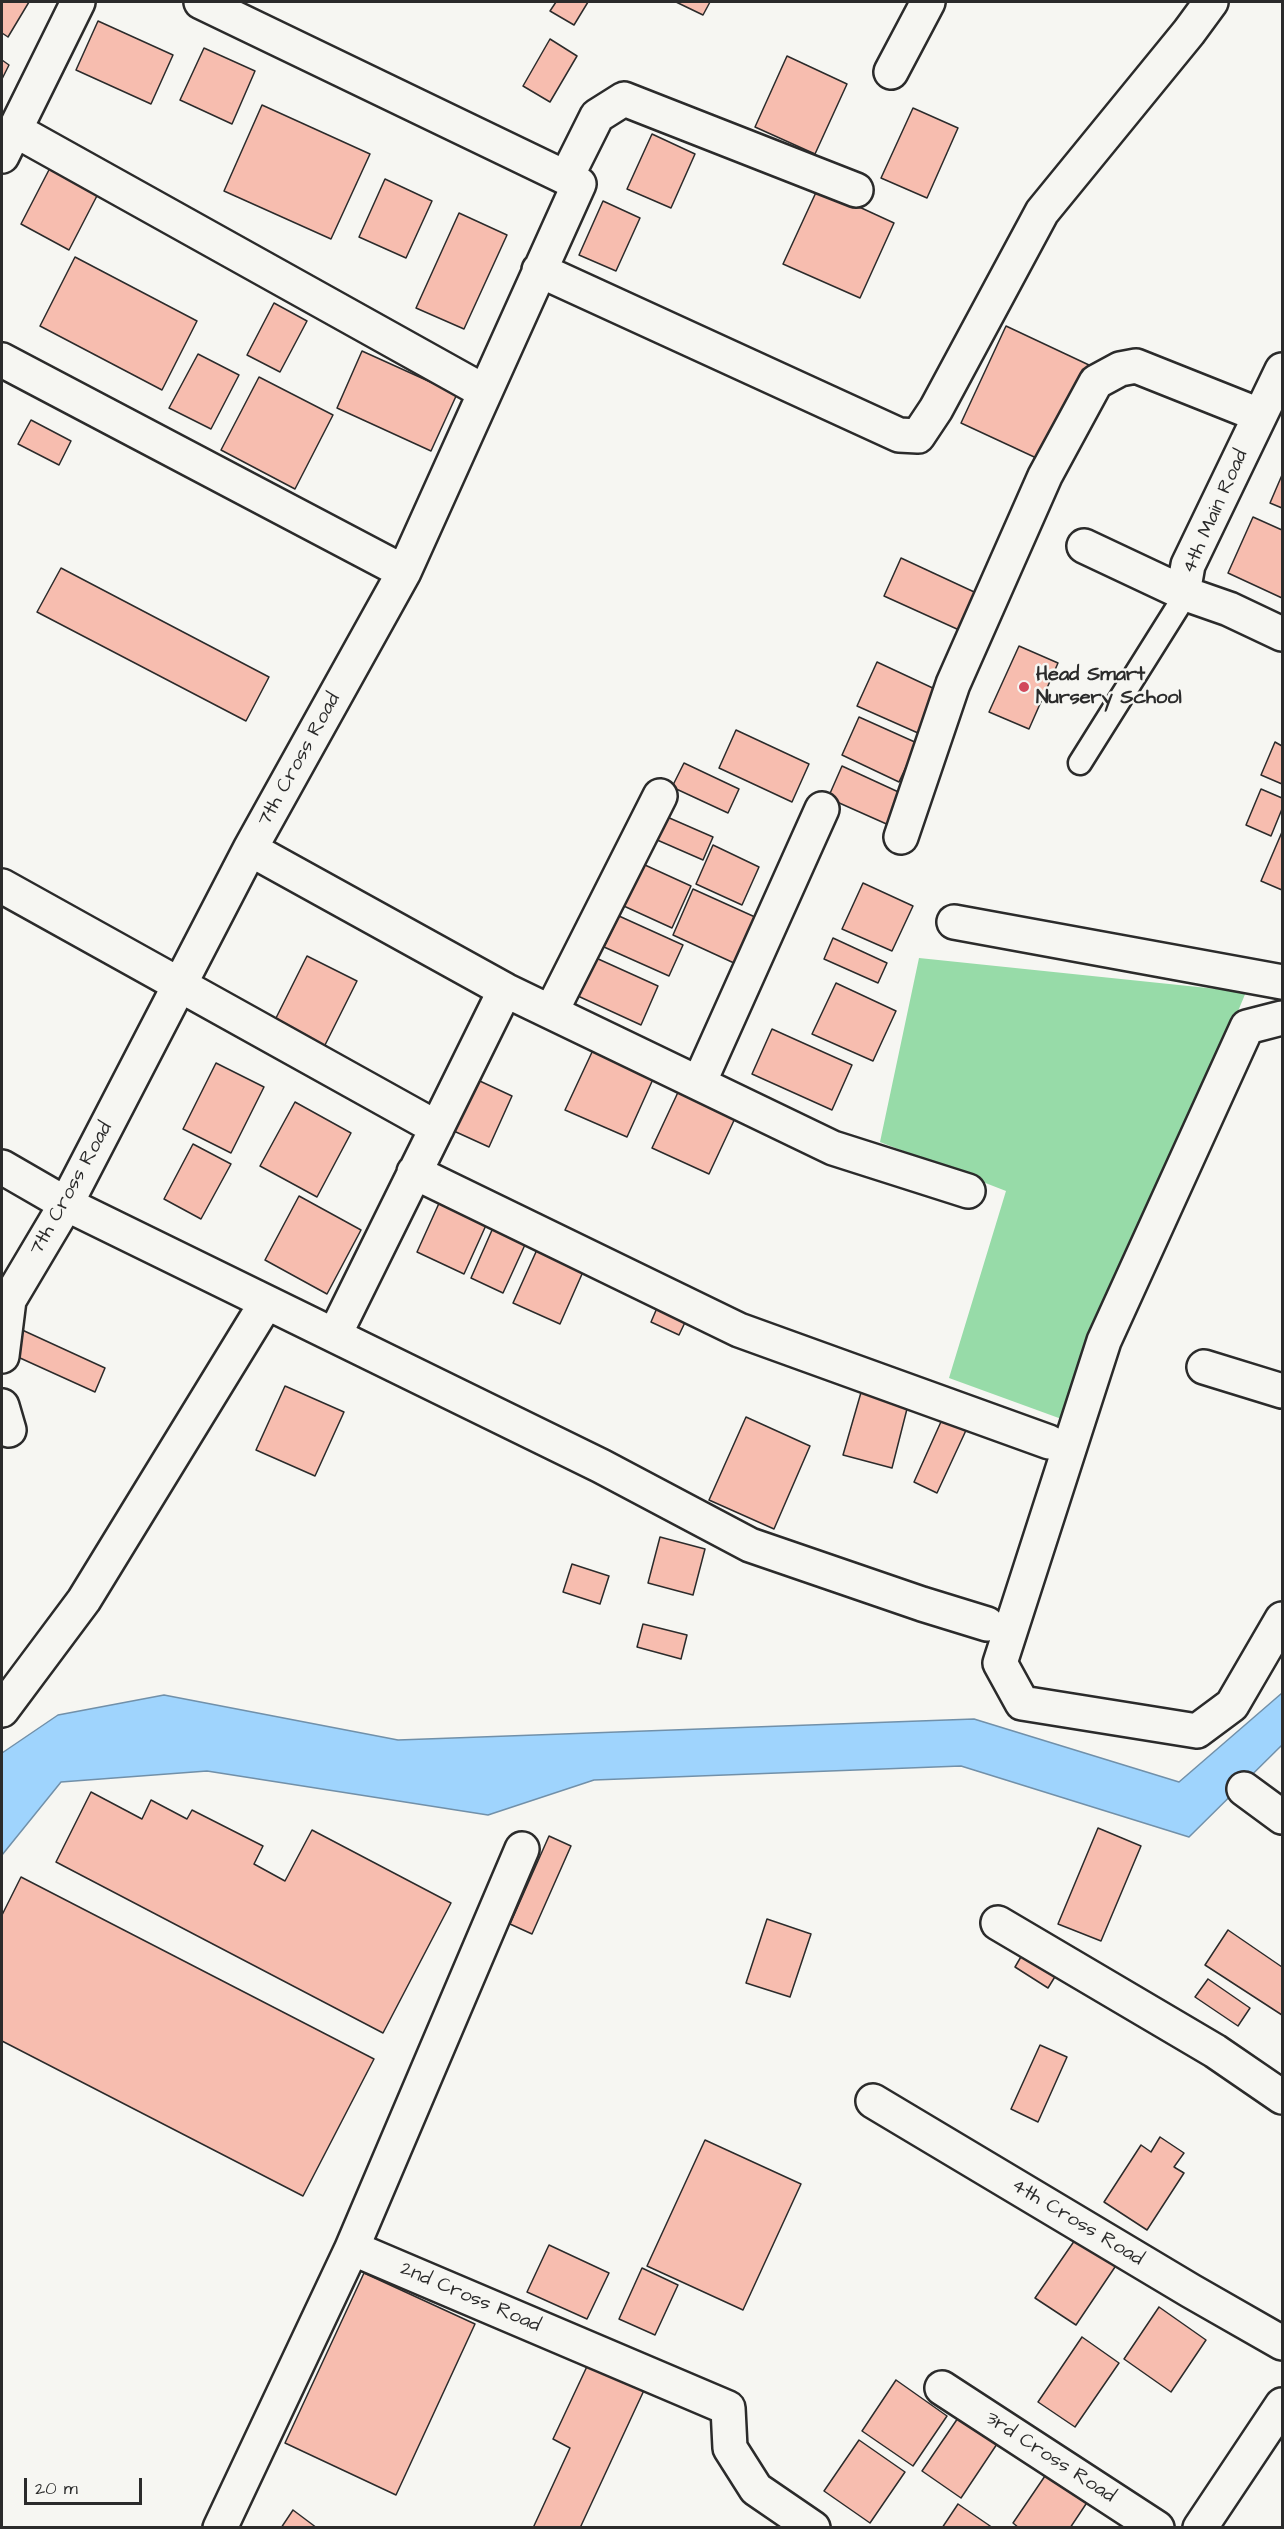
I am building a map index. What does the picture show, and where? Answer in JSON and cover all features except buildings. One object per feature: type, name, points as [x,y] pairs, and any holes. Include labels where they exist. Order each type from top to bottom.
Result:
[{"type":"street","points":[[78,2],[8,143],[485,392]]},
{"type":"street","points":[[201,2],[566,178],[597,116],[624,99],[856,190]]},
{"type":"street","points":[[891,72],[928,2]]},
{"type":"street","points":[[539,270],[899,435],[918,436],[936,409],[1041,212],[1211,2]]},
{"type":"street","name":"7th Cross Road","points":[[2,1356],[9,1300],[66,1204],[250,849],[404,572],[579,184],[566,178]]},
{"type":"street","points":[[2,360],[404,572]]},
{"type":"street","points":[[901,837],[953,684],[1045,476],[1096,382],[1120,369],[1136,366],[1259,415]]},
{"type":"street","name":"4th Main Road","points":[[1282,369],[1188,565],[1186,594],[1229,609],[1282,634]]},
{"type":"street","points":[[1084,546],[1186,594]]},
{"type":"street","points":[[551,1012],[660,796]]},
{"type":"street","points":[[699,1083],[822,809]]},
{"type":"street","points":[[250,849],[505,990],[833,1148],[968,1191]]},
{"type":"street","points":[[2,886],[437,1128]]},
{"type":"street","points":[[954,922],[1282,982]]},
{"type":"street","points":[[335,1334],[505,990]]},
{"type":"street","points":[[1282,1018],[1247,1027],[1104,1341],[1000,1664],[1022,1703],[1197,1731],[1232,1705],[1282,1619]]},
{"type":"street","points":[[2,1167],[66,1204],[601,1466],[750,1545],[987,1624]]},
{"type":"street","points":[[414,1172],[739,1330],[1049,1442]]},
{"type":"street","points":[[2,1710],[84,1600],[266,1303]]},
{"type":"street","points":[[1204,1367],[1282,1391]]},
{"type":"street","points":[[1244,1790],[1282,1817]]},
{"type":"street","points":[[220,2528],[352,2248],[522,1849]]},
{"type":"street","points":[[998,1923],[1215,2051],[1282,2097]]},
{"type":"street","name":"4th Cross Road","points":[[873,2101],[1282,2343]]},
{"type":"street","name":"2nd Cross Road","points":[[352,2248],[728,2408],[729,2448],[756,2489],[813,2528]]},
{"type":"street","name":"3rd Cross Road","points":[[942,2388],[1157,2528]]},
{"type":"street","points":[[1200,2528],[1282,2405]]},
{"type":"lane","points":[[1080,763],[1186,594]]},
{"type":"green space","points":[[919,958],[1246,992],[1067,1421],[949,1378],[1006,1191],[880,1142]]},
{"type":"water","points":[[1282,1693],[1282,1745],[1189,1837],[961,1766],[594,1780],[488,1815],[207,1771],[61,1782],[2,1855],[2,1753],[58,1715],[164,1695],[398,1740],[974,1719],[1179,1782]]},
{"type":"place","name":"Head Smart Nursery School","points":[[1024,687]]}]
